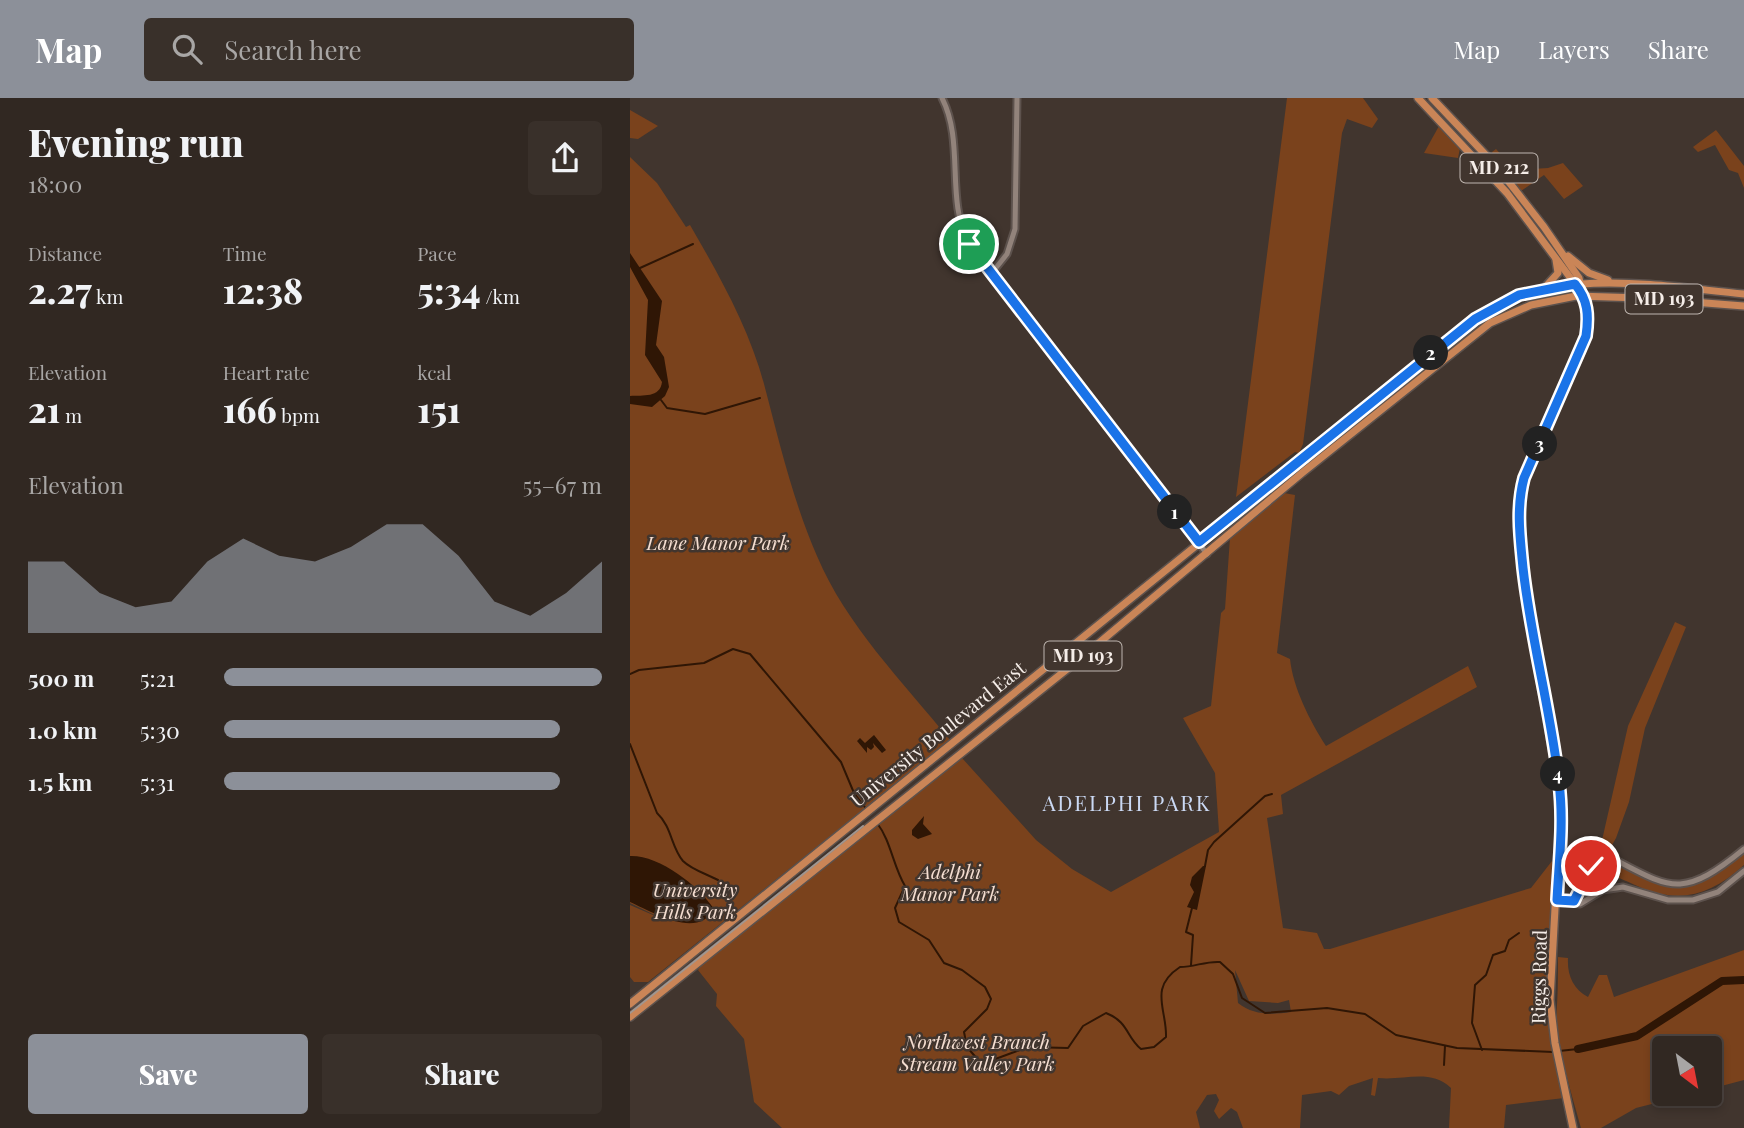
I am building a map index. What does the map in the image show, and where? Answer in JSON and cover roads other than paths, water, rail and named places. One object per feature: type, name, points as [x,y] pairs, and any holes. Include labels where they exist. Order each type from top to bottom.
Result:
[{"type":"main road","name":"Riggs Road","points":[[1418,98],[1489,171],[1578,284]]},
{"type":"main road","name":"Riggs Road","points":[[1432,98],[1498,167],[1557,246],[1585,296],[1588,321],[1582,350],[1527,471],[1519,503],[1527,604],[1559,784],[1561,818],[1550,986],[1555,1043],[1573,1128]]},
{"type":"main road","points":[[1557,246],[1589,274],[1626,284]]},
{"type":"main road","points":[[1537,290],[1556,277],[1555,256]]},
{"type":"main road","name":"University Boulevard East","points":[[630,1004],[1469,323],[1506,301],[1537,290],[1578,284],[1626,284],[1744,294]]},
{"type":"main road","name":"University Boulevard East","points":[[630,1017],[1081,658],[1490,323],[1531,305],[1585,296],[1744,306]]},
{"type":"street","points":[[943,98],[951,124],[961,226],[969,244],[1206,554]]},
{"type":"street","points":[[990,274],[1007,254],[1015,229],[1017,98]]},
{"type":"street","points":[[1573,902],[1598,851],[1656,879],[1683,885],[1706,878],[1744,849]]},
{"type":"street","points":[[1557,900],[1580,904],[1613,888],[1637,889],[1668,901],[1693,900],[1718,892],[1744,871]]},
{"type":"waterway","points":[[640,268],[693,244]]},
{"type":"waterway","points":[[661,400],[667,408],[705,414],[760,398]]},
{"type":"waterway","points":[[630,674],[639,670],[704,663],[733,649],[750,654],[841,762],[854,793],[867,810]]},
{"type":"waterway","points":[[630,744],[657,813],[666,824],[679,855],[691,867],[718,880]]},
{"type":"waterway","points":[[1205,866],[1208,850],[1214,842],[1265,796],[1272,794]]},
{"type":"waterway","points":[[877,823],[886,838],[905,886],[895,908],[899,922],[929,940],[944,963],[962,970],[985,987],[991,999],[987,1009],[964,1032],[967,1047],[979,1061],[990,1061],[1028,1047],[1068,1048],[1083,1026],[1106,1013],[1123,1025],[1141,1049],[1154,1047],[1166,1037],[1161,999],[1164,983],[1180,967],[1215,962],[1220,962],[1233,974],[1242,998],[1265,1013],[1327,1008],[1365,1014],[1396,1035],[1457,1048],[1553,1052]]},
{"type":"waterway","points":[[1191,965],[1193,935],[1186,932],[1192,908]]},
{"type":"waterway","points":[[1482,1050],[1472,1023],[1475,985],[1486,975],[1493,955],[1505,951],[1509,940],[1519,933]]},
{"type":"waterway","points":[[1578,1049],[1637,1036],[1722,981],[1744,980]]},
{"type":"waterway","points":[[1444,1065],[1445,1046]]},
{"type":"waterway","points":[[1559,1051],[1578,1049]]},
{"type":"tram line","points":[[630,1013],[863,826]]},
{"type":"district","name":"ADELPHI PARK","points":[[1127,804]]},
{"type":"park label","name":"Lane Manor Park","points":[[718,543]]},
{"type":"park label","name":"Adelphi Manor Park","points":[[950,883]]},
{"type":"park label","name":"University Hills Park","points":[[695,901]]},
{"type":"park label","name":"Northwest Branch Stream Valley Park","points":[[977,1053]]}]
